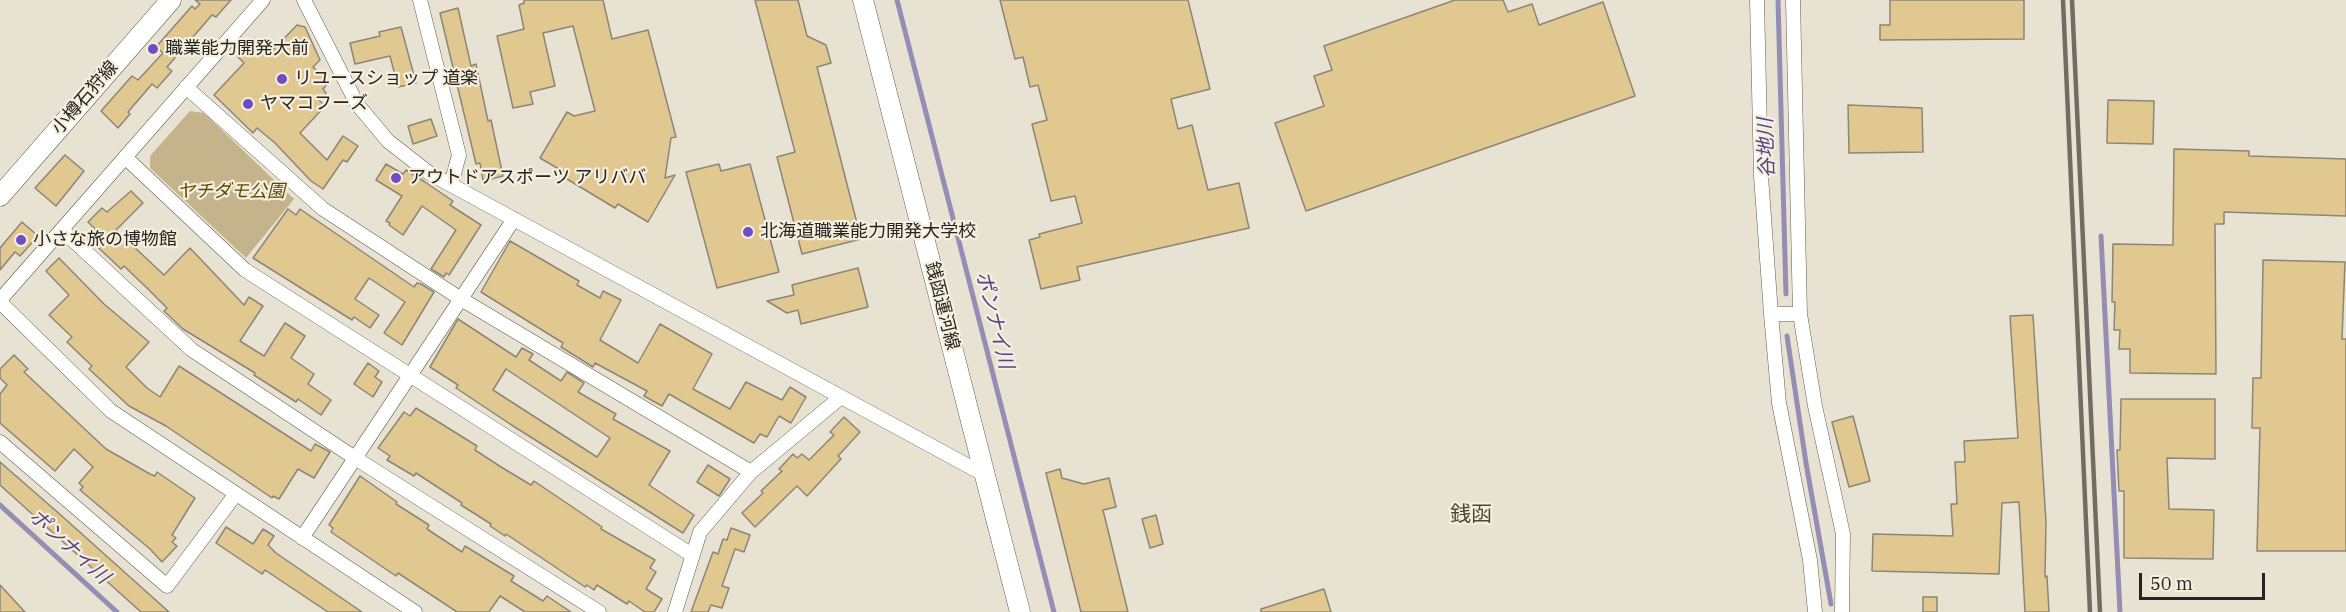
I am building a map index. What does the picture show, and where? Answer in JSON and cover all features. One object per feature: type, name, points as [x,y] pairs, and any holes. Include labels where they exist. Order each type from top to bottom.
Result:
[{"type":"street","name":"小樽石狩線","points":[[0,196],[171,0]]},
{"type":"street","points":[[263,0],[0,301],[111,411],[415,612]]},
{"type":"street","points":[[304,0],[357,104],[388,141],[429,173],[985,475]]},
{"type":"street","points":[[420,0],[459,155],[451,185]]},
{"type":"street","name":"銭函運河線","points":[[863,0],[1020,612]]},
{"type":"street","points":[[1757,0],[1761,176],[1779,403],[1810,560],[1815,612]]},
{"type":"street","points":[[1793,0],[1800,314],[1815,406],[1843,534],[1842,612]]},
{"type":"street","points":[[186,87],[323,209],[461,299],[751,472]]},
{"type":"street","points":[[125,158],[245,270],[692,555]]},
{"type":"street","points":[[302,538],[514,219]]},
{"type":"street","points":[[62,230],[192,350],[355,458],[598,612]]},
{"type":"street","points":[[1771,314],[1800,314]]},
{"type":"street","points":[[675,612],[700,532],[751,472],[841,397]]},
{"type":"street","points":[[0,442],[167,586],[235,495]]},
{"type":"green space","name":"ヤチダモ公園","points":[[190,111],[204,113],[294,199],[246,258],[150,168],[150,156]]},
{"type":"building","points":[[195,0],[231,0],[216,17],[212,15],[167,67],[172,71],[157,88],[152,84],[128,112],[130,114],[118,128],[101,111],[132,76],[138,80],[163,53],[156,47],[192,6],[195,9],[200,4]]},
{"type":"building","points":[[524,0],[603,0],[612,39],[648,30],[676,137],[671,138],[665,178],[675,175],[648,222],[618,204],[615,208],[562,176],[564,172],[540,158],[567,112],[574,116],[595,111],[573,26],[543,33],[555,86],[530,92],[533,104],[513,108],[497,36],[524,29],[519,5],[524,3]]},
{"type":"building","points":[[755,0],[798,0],[807,36],[826,45],[831,63],[817,67],[861,239],[802,254],[777,157],[795,152]]},
{"type":"building","points":[[1000,0],[1188,0],[1210,89],[1171,99],[1178,129],[1192,125],[1208,190],[1239,183],[1249,228],[1077,267],[1080,280],[1041,289],[1029,240],[1040,237],[1039,234],[1082,223],[1075,196],[1051,201],[1032,124],[1047,120],[1038,85],[1030,87],[1023,57],[1015,59]]},
{"type":"building","points":[[1455,0],[1503,0],[1508,12],[1532,4],[1539,25],[1603,2],[1635,96],[1306,211],[1275,123],[1324,106],[1314,76],[1332,70],[1324,46]]},
{"type":"building","points":[[1890,0],[2024,0],[2024,39],[1880,40],[1880,25],[1890,25]]},
{"type":"building","points":[[458,8],[471,66],[476,64],[488,121],[491,120],[503,176],[483,181],[480,163],[476,164],[440,13]]},
{"type":"building","points":[[297,25],[305,27],[320,60],[313,67],[329,82],[323,89],[326,93],[319,100],[325,106],[300,133],[327,160],[343,136],[358,146],[347,162],[343,160],[323,189],[311,181],[275,143],[257,128],[253,133],[214,95],[244,63],[237,56],[254,38],[270,53]]},
{"type":"building","points":[[401,27],[416,83],[398,87],[390,56],[355,64],[350,43],[380,36],[379,32]]},
{"type":"building","points":[[2108,100],[2154,101],[2153,144],[2107,143]]},
{"type":"building","points":[[1848,105],[1922,108],[1923,152],[1849,153]]},
{"type":"building","points":[[431,119],[437,136],[413,144],[408,126]]},
{"type":"building","points":[[2174,149],[2249,151],[2249,156],[2346,159],[2346,216],[2224,212],[2224,224],[2215,224],[2216,374],[2130,373],[2130,349],[2119,349],[2120,330],[2114,330],[2113,244],[2173,245]]},
{"type":"building","points":[[65,155],[84,171],[56,206],[35,188]]},
{"type":"building","points":[[386,164],[403,174],[406,170],[425,182],[453,201],[450,205],[481,225],[449,275],[446,273],[444,277],[431,269],[456,230],[422,206],[403,235],[389,225],[390,223],[386,221],[402,196],[376,180]]},
{"type":"building","points":[[719,164],[721,171],[750,164],[779,272],[717,288],[686,172]]},
{"type":"building","points":[[131,191],[143,203],[116,230],[164,275],[190,248],[244,305],[249,297],[263,306],[240,341],[264,356],[285,323],[305,336],[291,358],[314,374],[308,384],[331,400],[321,415],[298,399],[296,402],[254,375],[255,373],[183,329],[164,311],[167,308],[147,288],[124,266],[121,269],[87,237],[95,229],[88,222],[102,208],[107,212]]},
{"type":"building","points":[[288,209],[296,215],[300,209],[414,287],[417,283],[421,284],[434,292],[402,345],[384,333],[405,302],[369,278],[355,299],[379,315],[370,328],[354,317],[352,320],[253,258]]},
{"type":"building","points":[[22,222],[38,236],[20,256],[15,252],[0,270],[0,248]]},
{"type":"building","points":[[510,241],[579,281],[577,285],[600,298],[603,291],[621,300],[600,340],[638,363],[660,324],[712,354],[693,389],[730,409],[746,382],[782,400],[790,387],[806,397],[791,423],[779,416],[767,437],[760,434],[754,443],[669,394],[662,406],[644,396],[647,391],[595,363],[593,367],[561,347],[563,343],[481,292]]},
{"type":"building","points":[[59,258],[104,304],[149,342],[126,367],[147,388],[160,397],[179,366],[311,451],[315,444],[330,452],[314,478],[298,469],[279,499],[273,496],[272,498],[166,426],[129,406],[89,369],[92,366],[67,342],[72,337],[49,315],[69,295],[46,271]]},
{"type":"building","points":[[2263,260],[2345,262],[2342,339],[2346,339],[2346,551],[2257,551],[2260,428],[2252,428],[2253,378],[2261,378]]},
{"type":"building","points":[[858,268],[868,307],[801,324],[798,310],[787,313],[767,301],[794,295],[792,285]]},
{"type":"building","points":[[2033,315],[2046,522],[2045,577],[2047,576],[2049,612],[2025,612],[2019,502],[2002,503],[1999,574],[1872,571],[1873,534],[1953,536],[1951,504],[1957,504],[1955,462],[1965,462],[1964,441],[2018,438],[2010,316]]},
{"type":"building","points":[[458,319],[516,357],[522,348],[533,354],[529,360],[561,381],[567,372],[584,383],[578,392],[616,414],[613,419],[670,451],[649,485],[694,515],[683,533],[510,424],[456,388],[458,385],[430,367]],"holes":[[[506,369],[610,438],[597,457],[493,390]]]},
{"type":"building","points":[[14,355],[28,369],[24,372],[106,449],[150,474],[155,476],[157,472],[195,498],[172,535],[176,538],[172,542],[177,546],[162,562],[150,549],[80,490],[83,487],[79,483],[93,467],[74,449],[55,471],[0,423],[0,394],[7,385],[0,378],[0,369]]},
{"type":"building","points":[[368,363],[379,371],[375,377],[382,382],[373,397],[354,384]]},
{"type":"building","points":[[2121,399],[2215,399],[2215,459],[2167,458],[2169,509],[2214,510],[2213,559],[2124,558],[2124,491],[2119,491],[2117,450],[2120,450]]},
{"type":"building","points":[[416,408],[477,446],[475,450],[501,467],[531,485],[534,481],[602,527],[601,529],[655,560],[650,568],[656,572],[646,589],[662,599],[654,612],[645,612],[629,601],[627,604],[597,585],[594,590],[587,585],[585,587],[506,534],[505,536],[490,526],[491,524],[461,505],[462,503],[416,473],[414,476],[387,460],[390,456],[378,448],[404,412],[410,416]]},
{"type":"building","points":[[1853,416],[1870,481],[1849,487],[1832,422]]},
{"type":"building","points":[[844,417],[860,432],[838,456],[841,459],[807,496],[797,486],[755,527],[742,513],[763,493],[761,491],[782,471],[779,469],[793,454],[797,458],[802,454],[809,460],[834,435],[830,432]]},
{"type":"building","points":[[0,462],[169,612],[141,612],[0,485]]},
{"type":"building","points":[[708,465],[730,479],[719,496],[697,482]]},
{"type":"building","points":[[1060,469],[1062,478],[1084,484],[1109,478],[1116,507],[1103,510],[1128,612],[1081,612],[1046,473]]},
{"type":"building","points":[[360,476],[397,502],[396,504],[429,525],[427,529],[462,552],[465,546],[514,576],[511,581],[543,601],[547,596],[571,612],[525,612],[500,596],[489,612],[457,612],[398,573],[396,576],[331,532],[333,528],[329,525]]},
{"type":"building","points":[[1156,515],[1163,544],[1150,548],[1142,519]]},
{"type":"building","points":[[226,527],[253,544],[263,529],[274,536],[268,545],[276,553],[362,612],[328,612],[265,570],[262,574],[216,543]]},
{"type":"building","points":[[731,528],[750,535],[744,552],[735,549],[722,586],[729,588],[722,608],[711,605],[708,612],[691,612],[713,552],[718,554],[723,539],[727,540]]},
{"type":"building","points":[[0,585],[25,612],[0,612]]},
{"type":"building","points":[[1324,589],[1331,612],[1261,612],[1261,609]]},
{"type":"building","points":[[1923,597],[1937,597],[1937,612],[1923,612]]},
{"type":"waterway","name":"ポンナイ川","points":[[897,0],[1054,612]]},
{"type":"waterway","name":"谷地川","points":[[1778,0],[1786,294]]},
{"type":"waterway","points":[[2101,236],[2120,612]]},
{"type":"waterway","name":"谷地川","points":[[1787,336],[1806,463],[1831,604]]},
{"type":"waterway","name":"ポンナイ川","points":[[0,505],[117,612]]},
{"type":"railway","points":[[2063,0],[2090,612]]},
{"type":"railway","points":[[2072,0],[2100,612]]},
{"type":"place","name":"職業能力開発大前","points":[[153,49]]},
{"type":"place","name":"リユースショップ 道楽","points":[[282,79]]},
{"type":"place","name":"ヤマコフーズ","points":[[248,104]]},
{"type":"place","name":"アウトドアスポーツ アリババ","points":[[396,178]]},
{"type":"place","name":"北海道職業能力開発大学校","points":[[748,232]]},
{"type":"place","name":"小さな旅の博物館","points":[[21,240]]},
{"type":"district","name":"銭函","points":[[1471,515]]}]
